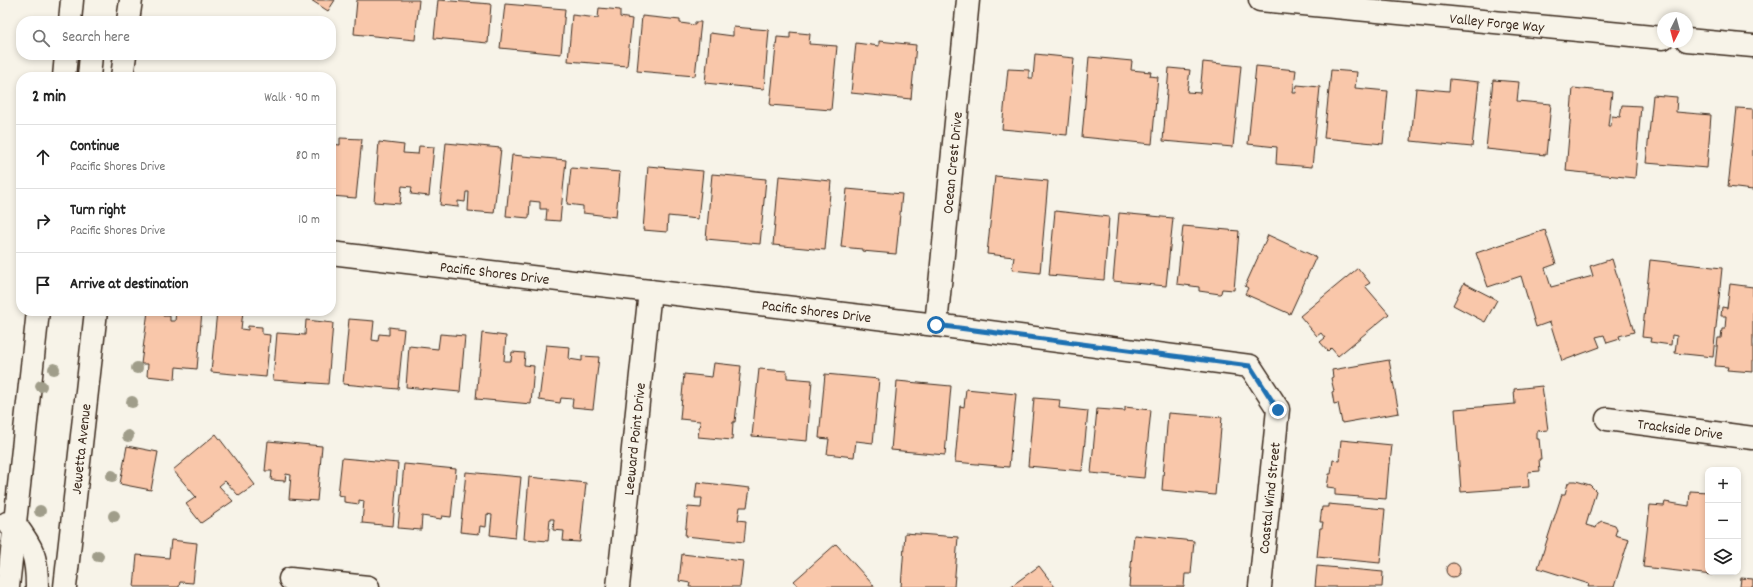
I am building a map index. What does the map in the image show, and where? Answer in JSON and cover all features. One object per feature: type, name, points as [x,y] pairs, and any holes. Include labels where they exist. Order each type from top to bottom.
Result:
[{"type":"street","points":[[129,16],[131,0]]},
{"type":"street","name":"Ocean Crest Drive","points":[[936,325],[968,0]]},
{"type":"street","name":"Valley Forge Way","points":[[1260,0],[1657,37]]},
{"type":"street","points":[[1693,41],[1753,46]]},
{"type":"street","points":[[64,72],[66,60]]},
{"type":"street","points":[[89,72],[91,60]]},
{"type":"street","points":[[123,72],[124,60]]},
{"type":"street","name":"Pacific Shores Drive","points":[[336,254],[936,325],[1250,366],[1278,410]]},
{"type":"street","name":"Leeward Point Drive","points":[[618,587],[650,291]]},
{"type":"street","points":[[8,587],[7,523],[37,316]]},
{"type":"street","name":"Jewetta Avenue","points":[[65,587],[95,316]]},
{"type":"street","name":"Coastal Wind Street","points":[[1260,587],[1278,410]]},
{"type":"street","name":"Trackside Drive","points":[[1607,419],[1753,438]]},
{"type":"street","points":[[7,523],[30,544],[34,555],[37,572],[37,587]]},
{"type":"street","points":[[290,579],[368,587]]},
{"type":"building","points":[[311,0],[335,0],[328,11]]},
{"type":"building","points":[[357,0],[419,0],[415,40],[354,34]]},
{"type":"building","points":[[438,0],[491,4],[488,43],[434,38]]},
{"type":"building","points":[[505,4],[565,9],[561,54],[500,48]]},
{"type":"building","points":[[599,8],[620,10],[620,17],[632,19],[627,66],[568,61],[572,15],[598,18]]},
{"type":"building","points":[[642,16],[680,20],[680,23],[695,25],[695,22],[701,22],[695,76],[637,71]]},
{"type":"building","points":[[733,27],[769,30],[764,89],[705,83],[710,33],[733,36]]},
{"type":"building","points":[[790,32],[810,34],[809,44],[837,46],[831,110],[770,105],[777,37],[790,38]]},
{"type":"building","points":[[879,41],[916,45],[911,99],[851,93],[856,43],[879,46]]},
{"type":"building","points":[[1035,54],[1074,58],[1067,135],[1002,129],[1008,69],[1029,70],[1029,78],[1033,78]]},
{"type":"building","points":[[1089,57],[1132,61],[1131,70],[1151,72],[1150,76],[1158,77],[1152,144],[1082,137]]},
{"type":"building","points":[[1203,62],[1241,66],[1233,147],[1163,141],[1169,68],[1190,70],[1187,92],[1200,93]]},
{"type":"building","points":[[1256,66],[1296,70],[1293,93],[1296,93],[1297,85],[1320,87],[1312,167],[1276,164],[1277,147],[1248,144]]},
{"type":"building","points":[[1331,70],[1357,72],[1355,88],[1388,91],[1383,144],[1324,138]]},
{"type":"building","points":[[1450,79],[1479,82],[1472,147],[1411,141],[1416,88],[1449,91]]},
{"type":"building","points":[[1493,80],[1519,82],[1517,101],[1551,104],[1546,155],[1486,149]]},
{"type":"building","points":[[1573,88],[1612,92],[1608,126],[1611,126],[1612,116],[1620,117],[1622,105],[1641,106],[1635,178],[1566,171]]},
{"type":"building","points":[[1653,95],[1677,97],[1676,112],[1711,115],[1707,168],[1646,163]]},
{"type":"building","points":[[1737,108],[1753,109],[1753,190],[1728,187]]},
{"type":"building","points":[[340,138],[362,139],[356,198],[336,196],[336,145],[340,145]]},
{"type":"building","points":[[379,142],[404,145],[403,153],[418,154],[419,146],[434,147],[429,196],[411,194],[412,187],[402,186],[400,204],[374,202]]},
{"type":"building","points":[[446,143],[501,148],[494,213],[468,211],[469,192],[466,192],[465,202],[458,201],[458,207],[440,205]]},
{"type":"building","points":[[512,155],[566,160],[560,221],[546,220],[547,209],[540,209],[540,202],[530,201],[529,218],[506,216]]},
{"type":"building","points":[[648,166],[703,171],[698,219],[668,216],[667,232],[643,230]]},
{"type":"building","points":[[571,168],[620,172],[616,217],[583,213],[583,206],[567,204]]},
{"type":"building","points":[[712,174],[766,179],[760,244],[706,239]]},
{"type":"building","points":[[779,176],[831,181],[825,250],[773,245]]},
{"type":"building","points":[[995,176],[1048,181],[1040,273],[1012,270],[1014,257],[987,254]]},
{"type":"building","points":[[847,189],[902,194],[896,254],[862,251],[862,249],[841,247]]},
{"type":"building","points":[[1055,211],[1109,217],[1104,280],[1049,275]]},
{"type":"building","points":[[1119,213],[1173,218],[1166,286],[1113,281]]},
{"type":"building","points":[[1183,226],[1239,231],[1234,290],[1222,289],[1220,294],[1199,291],[1199,287],[1177,284]]},
{"type":"building","points":[[1545,230],[1556,264],[1545,268],[1551,287],[1593,276],[1590,266],[1612,259],[1634,332],[1619,336],[1620,339],[1607,343],[1604,335],[1596,337],[1600,347],[1562,361],[1550,322],[1536,327],[1521,276],[1488,287],[1476,253]]},
{"type":"building","points":[[1268,235],[1316,257],[1290,314],[1245,294],[1248,288],[1245,286]]},
{"type":"building","points":[[1650,260],[1722,268],[1713,357],[1675,353],[1677,336],[1672,335],[1671,345],[1650,342],[1651,338],[1642,337]]},
{"type":"building","points":[[1358,268],[1370,283],[1365,286],[1389,314],[1338,356],[1331,348],[1328,351],[1320,342],[1325,338],[1321,333],[1317,336],[1300,316]]},
{"type":"building","points":[[1464,283],[1497,300],[1485,322],[1453,305]]},
{"type":"building","points":[[1730,284],[1753,287],[1753,372],[1727,370],[1728,367],[1715,366],[1718,338],[1721,338],[1722,329],[1725,329],[1726,316],[1721,316],[1722,307],[1727,308]]},
{"type":"building","points":[[147,316],[170,316],[170,321],[175,321],[176,316],[202,316],[197,369],[176,367],[175,379],[147,376],[148,364],[141,364]]},
{"type":"building","points":[[217,316],[242,316],[241,329],[248,330],[248,326],[262,327],[262,334],[270,335],[266,377],[211,372]]},
{"type":"building","points":[[349,319],[374,321],[372,340],[378,341],[379,334],[389,335],[389,327],[404,329],[398,389],[343,384]]},
{"type":"building","points":[[306,320],[333,323],[328,384],[273,380],[277,333],[305,335]]},
{"type":"building","points":[[482,333],[506,336],[504,361],[511,361],[512,352],[525,353],[524,365],[534,366],[531,404],[476,399]]},
{"type":"building","points":[[440,334],[465,336],[460,392],[406,387],[409,346],[438,349]]},
{"type":"building","points":[[546,345],[570,347],[569,359],[582,361],[582,356],[599,357],[593,409],[572,407],[573,399],[561,398],[560,403],[539,400]]},
{"type":"building","points":[[1389,360],[1399,413],[1342,423],[1338,403],[1334,404],[1332,392],[1334,391],[1331,378],[1333,377],[1332,370]]},
{"type":"building","points":[[714,363],[741,366],[732,440],[698,437],[700,421],[680,419],[684,374],[712,377]]},
{"type":"building","points":[[759,369],[787,371],[787,378],[812,380],[807,441],[752,436]]},
{"type":"building","points":[[825,374],[879,379],[873,443],[856,441],[854,457],[827,454],[829,439],[819,438]]},
{"type":"building","points":[[897,381],[951,386],[945,455],[891,450]]},
{"type":"building","points":[[1542,386],[1548,430],[1537,431],[1541,459],[1539,459],[1540,471],[1528,472],[1529,487],[1461,492],[1455,409],[1515,404],[1514,389]]},
{"type":"building","points":[[966,389],[1016,394],[1009,467],[955,462],[960,406],[964,407]]},
{"type":"building","points":[[1034,398],[1060,400],[1059,408],[1088,411],[1082,471],[1028,466]]},
{"type":"building","points":[[1125,407],[1151,410],[1144,478],[1091,473],[1097,409],[1125,411]]},
{"type":"building","points":[[1168,413],[1222,417],[1215,495],[1162,490]]},
{"type":"building","points":[[216,434],[255,485],[239,496],[225,481],[219,486],[233,501],[201,523],[186,504],[196,497],[173,470]]},
{"type":"building","points":[[1341,440],[1392,445],[1386,499],[1335,495],[1335,488],[1327,487],[1333,460],[1339,461]]},
{"type":"building","points":[[268,441],[322,446],[317,501],[289,499],[291,475],[286,474],[285,481],[271,480],[272,471],[265,471]]},
{"type":"building","points":[[127,446],[158,452],[151,490],[120,484]]},
{"type":"building","points":[[342,458],[398,463],[393,526],[362,523],[364,501],[359,500],[359,504],[344,502],[344,496],[338,495]]},
{"type":"building","points":[[404,464],[456,469],[451,517],[442,516],[441,519],[422,516],[421,530],[398,528]]},
{"type":"building","points":[[466,472],[521,477],[515,538],[490,535],[492,515],[487,514],[486,527],[480,526],[479,534],[460,532]]},
{"type":"building","points":[[529,477],[586,483],[580,542],[563,541],[564,531],[553,530],[554,519],[550,519],[548,541],[524,539]]},
{"type":"building","points":[[1571,481],[1590,485],[1596,491],[1586,525],[1596,528],[1598,523],[1602,521],[1615,525],[1617,529],[1615,535],[1629,539],[1614,587],[1588,587],[1589,584],[1538,568],[1562,494],[1565,494],[1568,483]]},
{"type":"building","points":[[697,482],[750,488],[747,507],[740,507],[738,520],[746,521],[744,542],[685,536],[688,507],[701,508],[702,498],[695,498]]},
{"type":"building","points":[[1690,491],[1705,492],[1705,574],[1643,567],[1650,505],[1664,506],[1665,502],[1689,506]]},
{"type":"building","points":[[1328,504],[1385,509],[1380,563],[1317,557],[1320,528],[1322,528],[1323,522],[1320,522],[1322,507],[1328,507]]},
{"type":"building","points":[[905,533],[958,537],[954,587],[901,587]]},
{"type":"building","points":[[1134,535],[1194,541],[1191,574],[1185,574],[1184,587],[1129,587]]},
{"type":"building","points":[[171,540],[197,543],[193,583],[180,582],[179,587],[134,587],[137,555],[169,558]]},
{"type":"building","points":[[836,544],[875,587],[799,587],[794,581]]},
{"type":"building","points":[[682,554],[743,561],[740,587],[689,587],[690,583],[679,581]]},
{"type":"building","points":[[1453,563],[1458,565],[1460,570],[1458,575],[1453,577],[1448,575],[1446,570],[1448,565]]},
{"type":"building","points":[[1039,566],[1055,587],[1010,587]]},
{"type":"building","points":[[1317,566],[1383,572],[1382,587],[1315,587]]},
{"type":"building","points":[[1741,578],[1753,579],[1753,587],[1740,587]]},
{"type":"route","points":[[936,325],[1250,366],[1278,410]]}]
